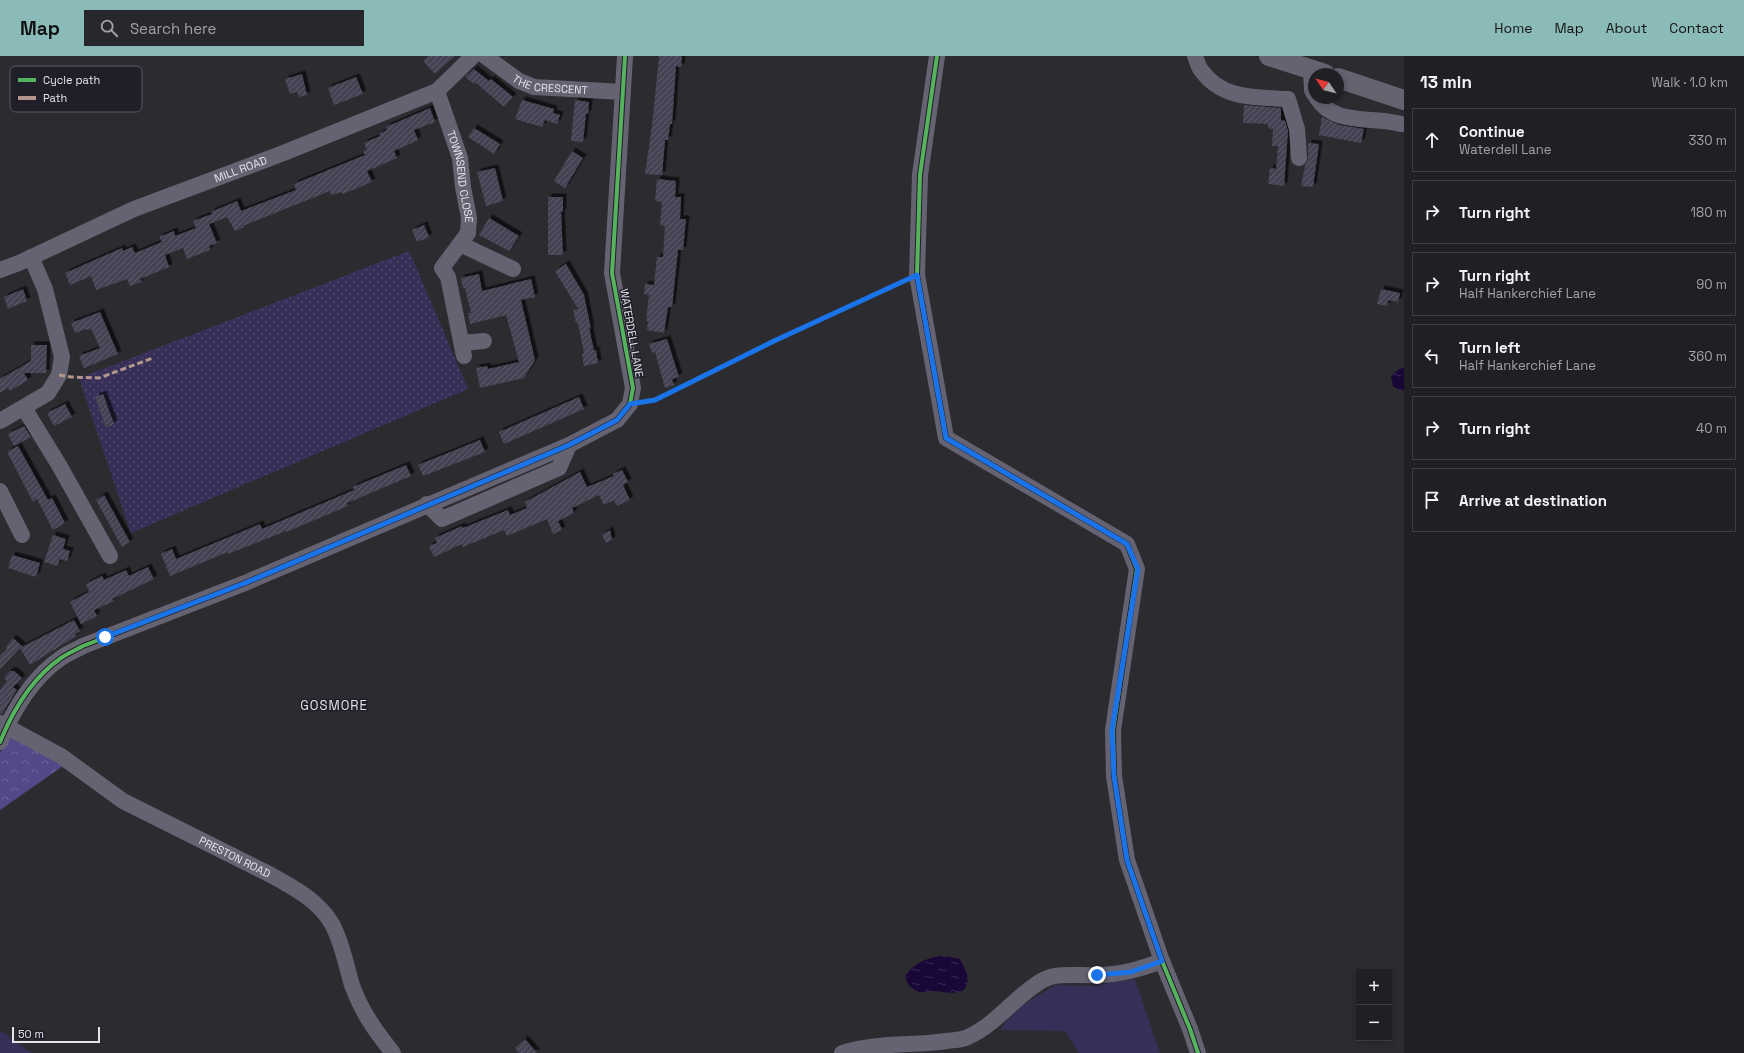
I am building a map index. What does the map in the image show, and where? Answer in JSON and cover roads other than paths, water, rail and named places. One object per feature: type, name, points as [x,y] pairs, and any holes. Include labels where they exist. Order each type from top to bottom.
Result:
[{"type":"main road","points":[[1269,56],[1308,69]]},
{"type":"main road","points":[[1344,80],[1404,100]]},
{"type":"street","name":"MILL ROAD","points":[[0,270],[134,209],[296,148],[437,91],[472,56]]},
{"type":"street","name":"THE CRESCENT","points":[[485,56],[519,81],[534,87],[623,92]]},
{"type":"street","name":"WATERDELL LANE","points":[[3,725],[35,681],[61,658],[83,646],[245,583],[427,504],[442,519],[559,468],[569,445],[617,420],[630,404],[633,388],[612,273],[625,56]]},
{"type":"street","points":[[937,56],[920,175],[917,275],[946,438],[1127,544],[1138,569],[1112,730],[1114,776],[1127,860],[1162,961],[1190,1029],[1198,1053]]},
{"type":"street","points":[[1195,56],[1200,70],[1220,88],[1241,97],[1288,99],[1297,130],[1299,158]]},
{"type":"street","name":"TOWNSEND CLOSE","points":[[437,91],[460,158],[463,187],[469,218],[468,233],[442,268],[448,277],[463,350],[484,341]]},
{"type":"street","points":[[1322,104],[1327,111],[1339,116],[1390,121],[1401,124]]},
{"type":"street","points":[[460,244],[513,269]]},
{"type":"street","points":[[0,421],[48,393],[59,375],[62,357],[45,289],[31,257]]},
{"type":"street","points":[[24,408],[59,465],[110,556]]},
{"type":"street","points":[[0,491],[22,536]]},
{"type":"street","points":[[0,742],[3,725]]},
{"type":"street","name":"PRESTON ROAD","points":[[3,725],[60,756],[123,801],[271,874],[294,888],[316,905],[332,924],[362,1009],[372,1026],[393,1053]]},
{"type":"street","points":[[842,1053],[855,1049],[886,1045],[928,1044],[968,1037],[993,1020],[1016,999],[1044,979],[1065,975],[1097,975],[1131,972],[1162,961]]},
{"type":"water","points":[[1404,368],[1404,390],[1398,390],[1393,386],[1391,376],[1399,369]]},
{"type":"water","points":[[944,956],[960,959],[966,970],[968,978],[964,990],[955,993],[934,991],[921,992],[913,989],[907,983],[905,977],[912,968],[927,959]]},
{"type":"district","name":"GOSMORE","points":[[334,705]]}]
